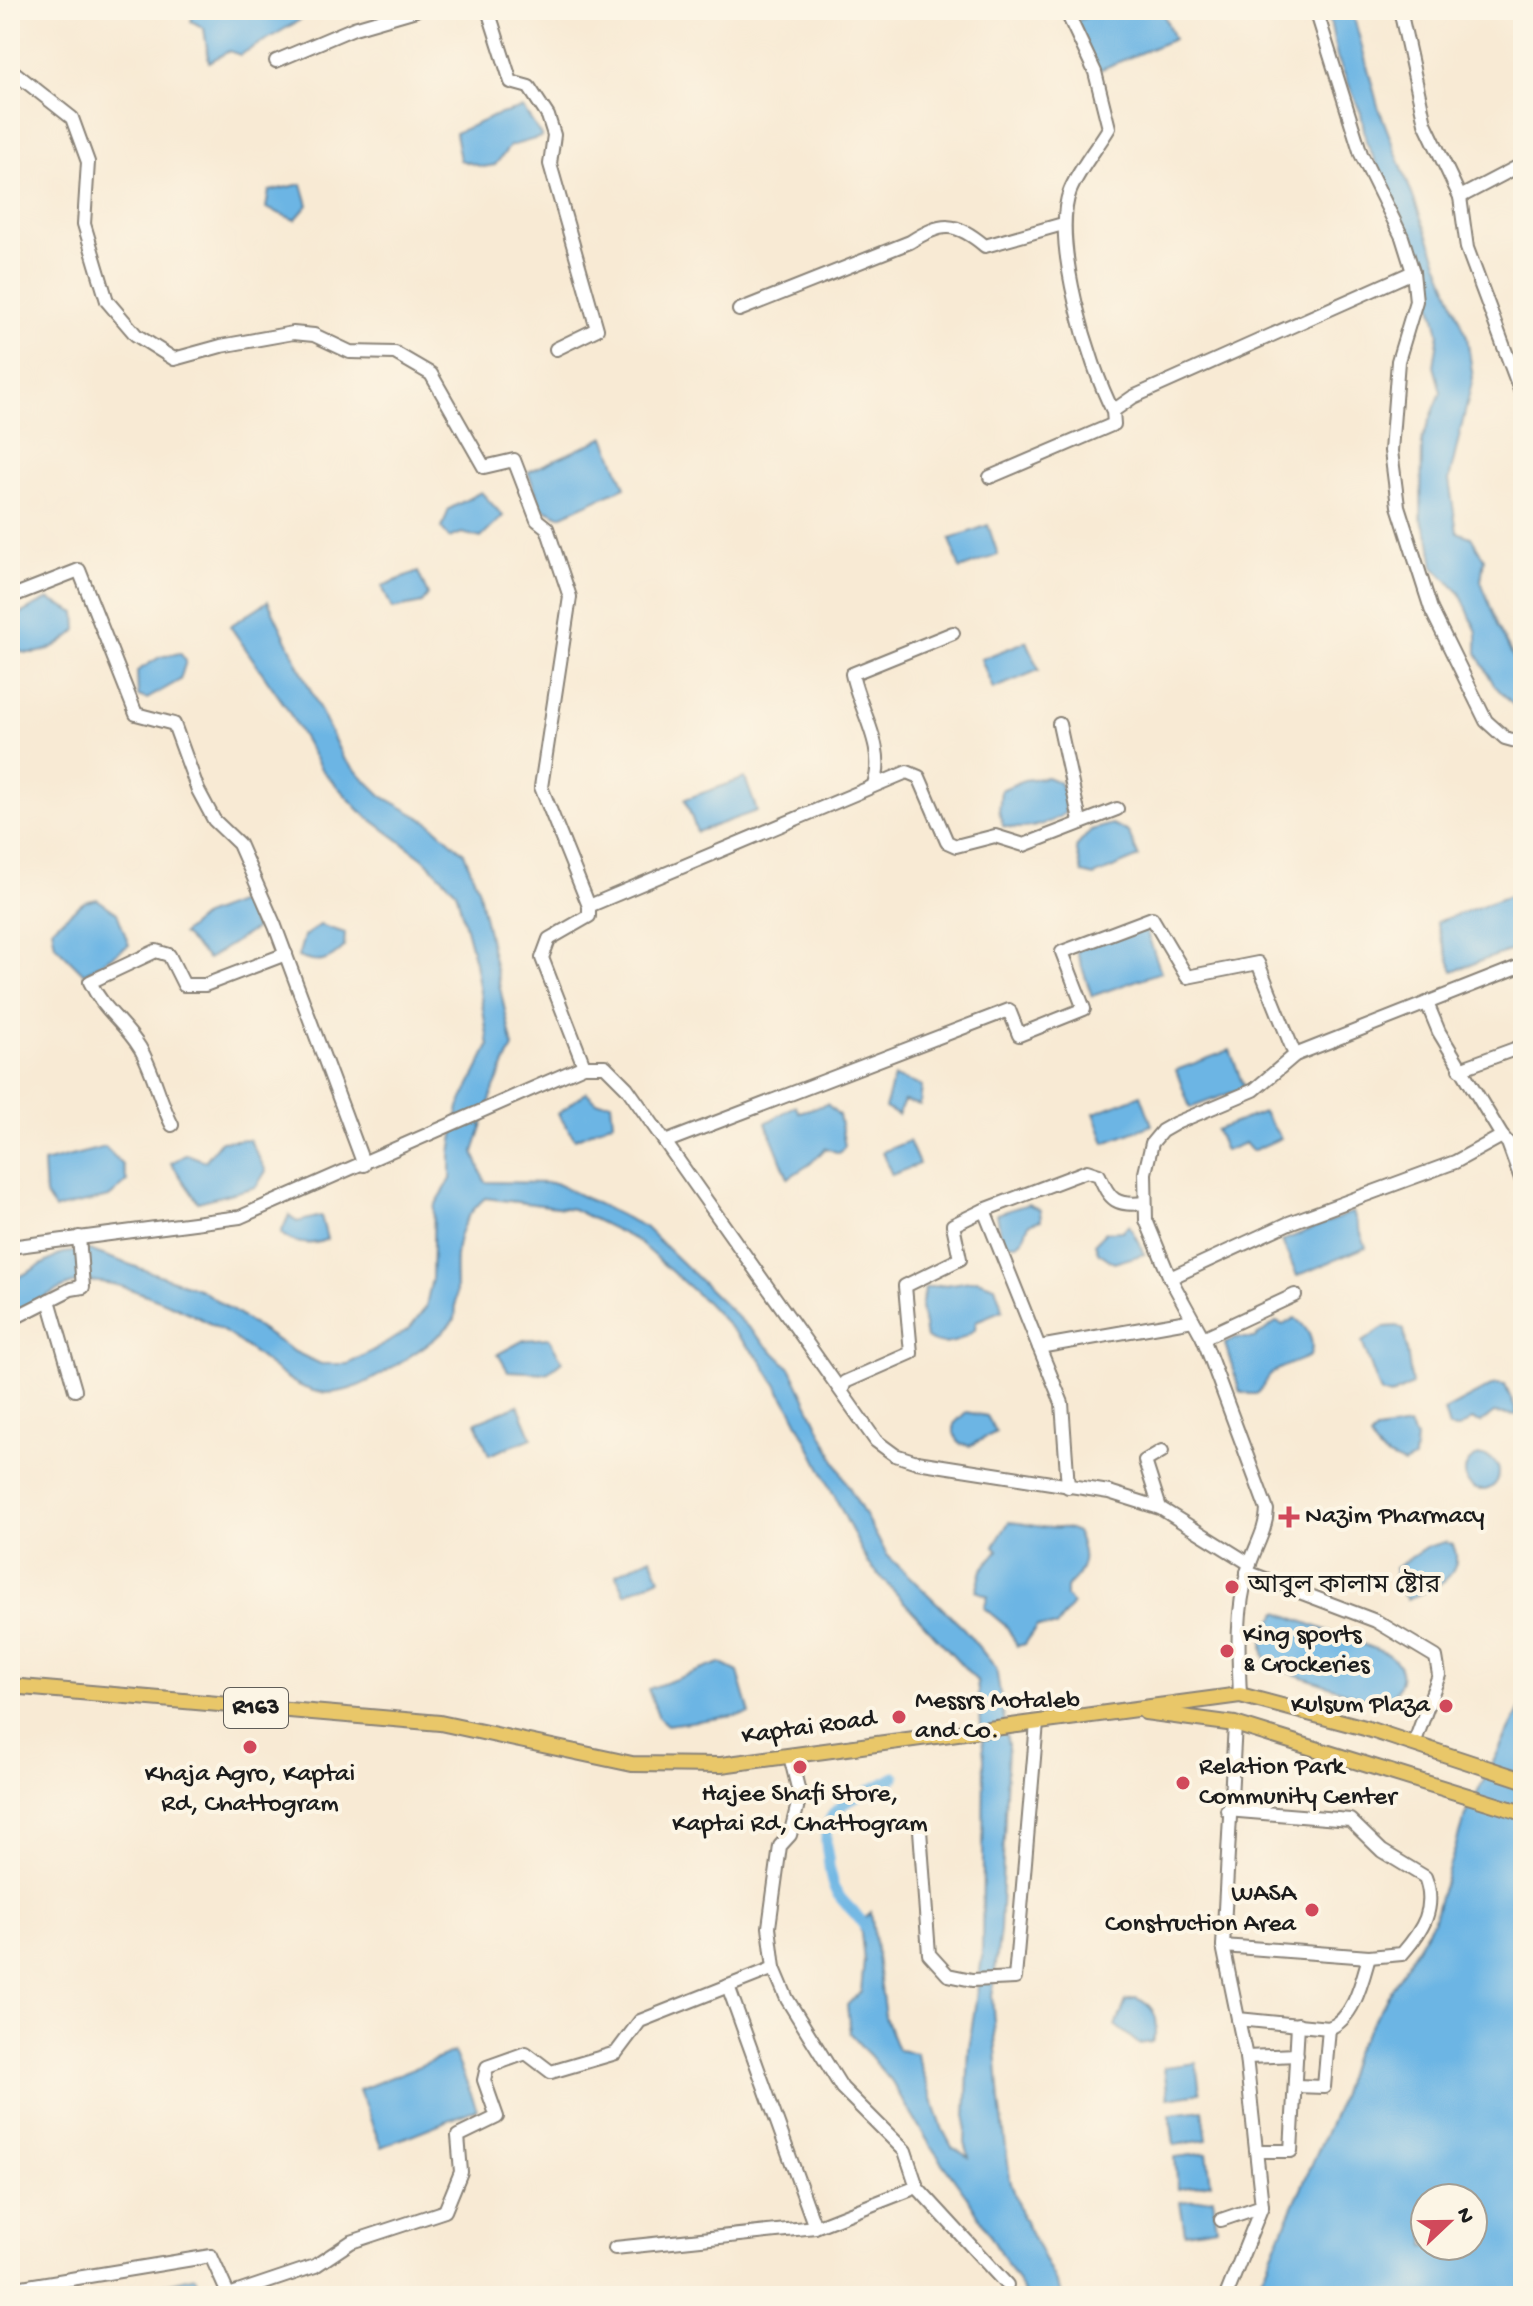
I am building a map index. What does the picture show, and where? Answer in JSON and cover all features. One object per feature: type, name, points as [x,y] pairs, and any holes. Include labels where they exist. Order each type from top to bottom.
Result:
[{"type":"main road","name":"Kaptai Road","points":[[10,1686],[440,1723],[632,1764],[721,1765],[1125,1710]]},
{"type":"main road","name":"R163","points":[[1125,1710],[1240,1695],[1414,1744],[1523,1780]]},
{"type":"main road","name":"R163","points":[[1125,1710],[1235,1724],[1523,1813]]},
{"type":"street","points":[[276,61],[354,28],[416,10]]},
{"type":"street","points":[[488,10],[511,82],[529,87],[548,116],[554,135],[550,164],[597,329],[556,349]]},
{"type":"street","points":[[990,477],[1114,424],[1113,411],[1095,377],[1063,224],[1071,191],[1109,128],[1095,72],[1069,17],[1079,10]]},
{"type":"street","points":[[1316,10],[1361,154],[1402,237],[1413,272],[1416,301],[1398,361],[1391,451],[1398,506],[1431,609],[1486,721],[1505,738],[1523,743]]},
{"type":"street","points":[[1400,10],[1425,123],[1460,197],[1467,248],[1523,398]]},
{"type":"street","points":[[10,69],[72,118],[88,162],[84,224],[107,301],[136,335],[174,359],[221,346],[293,333],[314,335],[350,352],[395,353],[431,374],[484,467],[514,460],[537,520],[547,528],[570,597],[541,787],[589,906],[589,916],[549,939],[542,958],[584,1066]]},
{"type":"street","points":[[1460,197],[1523,164]]},
{"type":"street","points":[[739,310],[910,242],[932,228],[965,230],[985,246],[1063,224]]},
{"type":"street","points":[[1113,411],[1133,397],[1413,272]]},
{"type":"street","points":[[10,597],[79,570],[136,714],[174,724],[198,790],[214,820],[239,844],[286,954],[364,1165]]},
{"type":"street","points":[[874,784],[878,772],[876,747],[852,674],[953,633]]},
{"type":"street","points":[[1059,724],[1080,821]]},
{"type":"street","points":[[589,906],[907,772],[919,777],[947,842],[956,846],[995,836],[1024,845],[1117,809]]},
{"type":"street","points":[[665,1142],[1009,1010],[1019,1035],[1084,1009],[1062,952],[1152,918],[1187,977],[1258,963],[1295,1055]]},
{"type":"street","points":[[172,1125],[141,1050],[124,1026],[105,1010],[90,982],[156,951],[169,955],[184,985],[205,985],[286,954]]},
{"type":"street","points":[[1240,1695],[1237,1633],[1249,1568],[1267,1526],[1267,1510],[1203,1338],[1170,1278],[1152,1237],[1145,1203],[1145,1173],[1157,1136],[1176,1123],[1254,1090],[1295,1055],[1523,965]]},
{"type":"street","points":[[1427,1003],[1460,1069],[1508,1143],[1523,1184]]},
{"type":"street","points":[[1460,1069],[1523,1046]]},
{"type":"street","points":[[10,1247],[80,1242],[240,1217],[584,1066],[605,1066],[627,1088],[876,1441],[895,1455],[1109,1492],[1160,1508],[1249,1568],[1376,1621],[1436,1657],[1439,1675],[1414,1744]]},
{"type":"street","points":[[1170,1278],[1289,1223],[1455,1162],[1502,1136]]},
{"type":"street","points":[[842,1390],[845,1382],[911,1353],[905,1286],[960,1259],[953,1225],[1087,1171],[1099,1175],[1109,1199],[1120,1205],[1145,1203]]},
{"type":"street","points":[[984,1210],[1062,1403],[1068,1487]]},
{"type":"street","points":[[10,1320],[83,1287],[80,1242]]},
{"type":"street","points":[[1203,1338],[1295,1295]]},
{"type":"street","points":[[49,1300],[75,1390]]},
{"type":"street","points":[[1039,1347],[1193,1320]]},
{"type":"street","points":[[1160,1508],[1145,1461],[1162,1451]]},
{"type":"street","points":[[920,1830],[929,1954],[948,1975],[972,1980],[1015,1978],[1037,1723]]},
{"type":"street","points":[[1226,2296],[1262,2206],[1259,2151],[1246,2057],[1223,1946],[1227,1810],[1235,1724]]},
{"type":"street","points":[[790,1756],[800,1796],[790,1835],[780,1846],[769,1927],[774,1968],[787,1999],[842,2088],[905,2151],[917,2187],[1007,2285]]},
{"type":"street","points":[[1223,1946],[1369,1957],[1402,1954],[1419,1934],[1431,1908],[1425,1877],[1382,1851],[1350,1820],[1227,1810]]},
{"type":"street","points":[[1238,2019],[1329,2028],[1339,2024],[1359,1990],[1369,1957]]},
{"type":"street","points":[[10,2289],[211,2256],[229,2296],[315,2266],[351,2242],[445,2211],[461,2172],[458,2136],[497,2117],[484,2080],[487,2067],[526,2053],[551,2072],[616,2053],[640,2021],[774,1968]]},
{"type":"street","points":[[728,1986],[815,2227]]},
{"type":"street","points":[[1259,2151],[1291,2151],[1298,2024]]},
{"type":"street","points":[[1296,2086],[1324,2087],[1329,2028]]},
{"type":"street","points":[[1246,2057],[1297,2055]]},
{"type":"street","points":[[615,2248],[815,2227],[917,2187]]},
{"type":"street","points":[[1221,2220],[1262,2206]]},
{"type":"water","points":[[195,10],[297,10],[300,20],[240,55],[229,51],[209,62],[204,28],[191,21]]},
{"type":"water","points":[[1104,10],[1162,10],[1174,39],[1097,71],[1076,21]]},
{"type":"water","points":[[1328,10],[1352,10],[1378,106],[1467,337],[1473,378],[1449,480],[1457,532],[1471,537],[1484,559],[1481,581],[1498,627],[1523,677],[1523,715],[1494,685],[1477,653],[1477,632],[1460,593],[1434,567],[1430,541],[1421,519],[1422,440],[1441,392],[1434,366],[1439,333],[1419,254],[1366,141],[1361,113],[1337,57]]},
{"type":"water","points":[[523,108],[542,137],[510,146],[495,165],[483,167],[460,160],[455,133],[497,115]]},
{"type":"water","points":[[302,184],[308,205],[295,220],[266,208],[269,191]]},
{"type":"water","points":[[605,437],[625,487],[560,516],[542,508],[528,472]]},
{"type":"water","points":[[481,492],[503,516],[481,538],[462,533],[449,538],[442,528],[449,509]]},
{"type":"water","points":[[988,525],[998,555],[960,569],[950,539]]},
{"type":"water","points":[[418,572],[428,595],[422,603],[392,609],[382,586]]},
{"type":"water","points":[[48,599],[76,613],[77,630],[47,650],[31,653],[13,649],[10,619]]},
{"type":"water","points":[[268,601],[343,758],[382,796],[430,823],[464,853],[478,888],[513,1047],[494,1088],[474,1152],[485,1182],[555,1183],[645,1227],[791,1369],[838,1467],[887,1555],[964,1629],[996,1668],[1008,1745],[1000,1930],[992,1996],[1000,2102],[1010,2179],[1022,2216],[1063,2296],[1026,2296],[968,2198],[932,2148],[891,2081],[850,2033],[847,2005],[861,1991],[864,1961],[860,1924],[871,1912],[885,2017],[898,2050],[916,2053],[943,2130],[952,2147],[969,2157],[965,2143],[969,2048],[982,1957],[984,1758],[977,1681],[868,1563],[792,1411],[761,1360],[707,1303],[636,1240],[573,1209],[485,1198],[463,1226],[458,1240],[455,1319],[434,1339],[393,1367],[365,1383],[342,1391],[322,1392],[305,1388],[208,1323],[152,1297],[109,1284],[92,1281],[76,1283],[10,1315],[10,1282],[63,1253],[89,1250],[201,1290],[293,1351],[321,1364],[348,1364],[385,1344],[410,1328],[426,1307],[432,1278],[434,1207],[451,1179],[451,1152],[459,1107],[489,1046],[475,962],[456,891],[423,858],[361,812],[321,769],[286,707],[230,626]]},
{"type":"water","points":[[1027,641],[1039,670],[993,689],[981,659]]},
{"type":"water","points":[[180,653],[186,661],[180,680],[147,699],[138,696],[137,671],[160,657]]},
{"type":"water","points":[[1047,777],[1059,782],[1065,795],[1065,813],[1035,826],[1003,826],[999,812],[1001,790],[1024,780]]},
{"type":"water","points":[[745,778],[757,811],[697,832],[685,799]]},
{"type":"water","points":[[1112,824],[1128,832],[1139,857],[1094,876],[1082,873],[1076,847],[1091,830]]},
{"type":"water","points":[[1512,895],[1523,926],[1523,946],[1453,971],[1436,922]]},
{"type":"water","points":[[97,899],[117,913],[129,945],[84,974],[55,945],[52,928],[84,902]]},
{"type":"water","points":[[243,901],[255,929],[208,959],[182,934],[203,916]]},
{"type":"water","points":[[320,925],[345,933],[344,947],[323,961],[298,957],[304,936]]},
{"type":"water","points":[[1145,927],[1161,972],[1092,996],[1076,950]]},
{"type":"water","points":[[1230,1050],[1244,1088],[1190,1108],[1176,1070]]},
{"type":"water","points":[[894,1077],[922,1086],[920,1105],[904,1101],[898,1115],[885,1108]]},
{"type":"water","points":[[586,1092],[597,1102],[611,1102],[613,1122],[575,1139],[558,1114]]},
{"type":"water","points":[[1141,1095],[1152,1125],[1105,1143],[1094,1113]]},
{"type":"water","points":[[827,1104],[839,1115],[845,1146],[839,1153],[826,1148],[810,1164],[788,1178],[766,1123],[795,1106],[799,1112]]},
{"type":"water","points":[[1263,1112],[1281,1138],[1252,1151],[1245,1143],[1225,1151],[1216,1130]]},
{"type":"water","points":[[249,1139],[266,1171],[256,1187],[198,1202],[171,1163],[187,1154],[205,1161],[221,1141]]},
{"type":"water","points":[[909,1141],[919,1164],[892,1175],[882,1152]]},
{"type":"water","points":[[105,1147],[123,1165],[127,1182],[109,1197],[55,1209],[45,1195],[43,1163]]},
{"type":"water","points":[[1028,1204],[1040,1210],[1041,1220],[1029,1224],[1023,1239],[1017,1244],[1002,1243],[997,1214]]},
{"type":"water","points":[[1353,1212],[1366,1247],[1297,1276],[1282,1241]]},
{"type":"water","points":[[289,1215],[297,1222],[321,1216],[327,1239],[303,1243],[286,1237],[281,1233]]},
{"type":"water","points":[[1129,1225],[1145,1254],[1114,1263],[1098,1252],[1095,1243],[1106,1232],[1122,1231]]},
{"type":"water","points":[[977,1280],[995,1286],[1003,1310],[976,1321],[975,1330],[958,1341],[946,1344],[926,1338],[921,1307],[925,1288]]},
{"type":"water","points":[[1295,1318],[1309,1335],[1312,1345],[1310,1356],[1272,1373],[1257,1394],[1240,1392],[1225,1344],[1234,1338],[1254,1338],[1276,1322],[1283,1325]]},
{"type":"water","points":[[1397,1326],[1404,1330],[1412,1385],[1390,1396],[1381,1393],[1362,1342],[1385,1327]]},
{"type":"water","points":[[549,1338],[562,1361],[547,1373],[508,1371],[498,1354],[524,1340]]},
{"type":"water","points":[[1495,1384],[1505,1385],[1518,1415],[1494,1413],[1481,1423],[1472,1420],[1457,1429],[1449,1428],[1444,1411]]},
{"type":"water","points":[[518,1405],[532,1438],[489,1455],[476,1422]]},
{"type":"water","points":[[966,1412],[987,1416],[996,1432],[970,1446],[960,1444],[954,1433],[954,1424]]},
{"type":"water","points":[[1409,1426],[1416,1438],[1414,1459],[1404,1464],[1380,1452],[1370,1438],[1376,1431]]},
{"type":"water","points":[[1482,1456],[1494,1461],[1499,1473],[1494,1485],[1482,1490],[1470,1485],[1465,1473],[1470,1461]]},
{"type":"water","points":[[1009,1522],[1072,1530],[1080,1541],[1083,1556],[1078,1575],[1066,1588],[1066,1597],[1073,1604],[1056,1627],[1037,1626],[1025,1644],[1017,1646],[1007,1627],[984,1608],[988,1596],[976,1591],[982,1570],[998,1550],[994,1546]]},
{"type":"water","points":[[1445,1542],[1453,1545],[1456,1556],[1451,1573],[1436,1586],[1407,1599],[1394,1584],[1395,1568],[1427,1547]]},
{"type":"water","points":[[651,1557],[660,1578],[625,1594],[616,1574]]},
{"type":"water","points":[[1278,1612],[1388,1654],[1401,1670],[1398,1688],[1388,1700],[1373,1701],[1270,1666],[1263,1645],[1269,1626]]},
{"type":"water","points":[[720,1663],[738,1672],[750,1714],[667,1725],[659,1718],[648,1689]]},
{"type":"water","points":[[1523,1703],[1523,2296],[1253,2296],[1336,2110],[1354,2052],[1433,1921],[1463,1821]]},
{"type":"water","points":[[1136,1998],[1149,2006],[1155,2016],[1156,2029],[1152,2042],[1139,2044],[1116,2026],[1126,2001]]},
{"type":"water","points":[[454,2052],[477,2109],[381,2147],[359,2090]]},
{"type":"water","points":[[1196,2063],[1200,2093],[1168,2098],[1164,2067]]},
{"type":"water","points":[[1203,2110],[1207,2140],[1174,2145],[1170,2114]]},
{"type":"water","points":[[1207,2153],[1211,2183],[1178,2189],[1175,2157]]},
{"type":"water","points":[[1213,2198],[1217,2228],[1185,2233],[1180,2202]]},
{"type":"water","points":[[195,2276],[202,2296],[118,2296]]},
{"type":"waterway","points":[[10,43],[15,46]]},
{"type":"waterway","points":[[867,1932],[861,1920],[837,1894],[833,1884],[826,1838],[828,1824],[843,1805],[895,1777]]},
{"type":"place","name":"Nazim Pharmacy","points":[[1289,1517]]},
{"type":"place","name":"আবুল কালাম ষ্টোর","points":[[1232,1587]]},
{"type":"place","name":"King sports & Crockeries","points":[[1227,1651]]},
{"type":"place","name":"Kulsum Plaza","points":[[1446,1706]]},
{"type":"place","name":"Messrs Motaleb and Co.","points":[[899,1717]]},
{"type":"place","name":"Khaja Agro, Kaptai Rd, Chattogram","points":[[250,1747]]},
{"type":"place","name":"Hajee Shafi Store, Kaptai Rd, Chattogram","points":[[800,1767]]},
{"type":"place","name":"Relation Park Community Center","points":[[1183,1783]]},
{"type":"place","name":"WASA Construction Area","points":[[1312,1910]]}]
